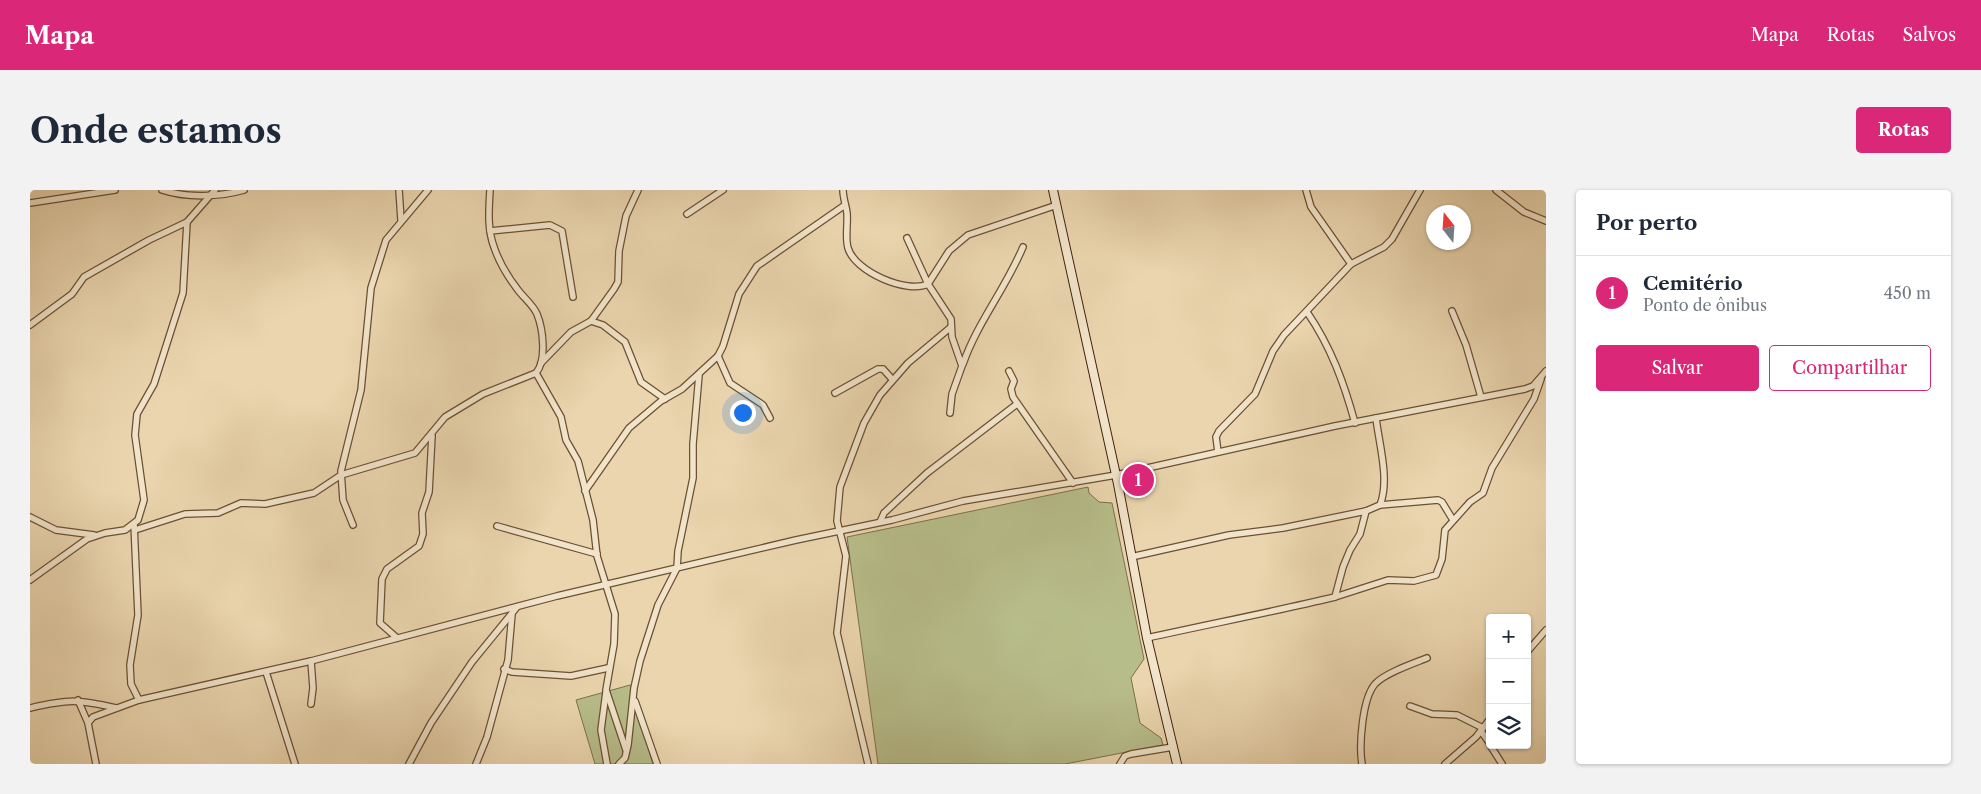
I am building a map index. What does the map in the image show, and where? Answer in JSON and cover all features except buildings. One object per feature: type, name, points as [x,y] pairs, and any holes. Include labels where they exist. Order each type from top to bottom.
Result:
[{"type":"street","points":[[30,203],[115,190]]},
{"type":"street","points":[[162,190],[178,194],[212,192],[228,195],[244,190]]},
{"type":"street","points":[[399,190],[401,220]]},
{"type":"street","points":[[353,525],[343,500],[341,475],[361,390],[371,288],[386,240],[428,190]]},
{"type":"street","points":[[490,190],[490,231],[494,246],[501,264],[516,289],[537,314],[542,345],[541,363]]},
{"type":"street","points":[[30,517],[56,530],[97,535],[125,530],[184,514],[218,513],[241,503],[265,504],[299,497],[314,493],[341,475],[415,453],[445,417],[483,394],[536,373],[541,363],[571,332],[591,321],[618,282],[619,251],[626,216],[638,190]]},
{"type":"street","points":[[687,214],[723,190]]},
{"type":"street","points":[[843,190],[844,205],[847,212],[848,248],[860,264],[900,286],[916,288],[928,284],[949,251],[968,235],[1057,205]]},
{"type":"street","points":[[1053,190],[1081,324],[1116,475],[1147,638],[1177,764]]},
{"type":"street","points":[[1306,190],[1311,207],[1351,264]]},
{"type":"street","points":[[1218,452],[1216,437],[1219,431],[1255,394],[1277,343],[1351,264],[1384,247],[1392,239],[1420,190]]},
{"type":"street","points":[[1496,190],[1524,212],[1546,221]]},
{"type":"street","points":[[30,325],[72,294],[84,277],[149,240],[187,222],[212,192]]},
{"type":"street","points":[[585,491],[629,428],[699,375],[718,356],[723,346],[739,294],[757,266],[844,205]]},
{"type":"street","points":[[139,700],[131,684],[130,665],[138,615],[134,559],[135,527],[144,500],[134,435],[137,414],[154,384],[183,293],[187,222]]},
{"type":"street","points":[[490,231],[550,225],[562,231],[573,297]]},
{"type":"street","points":[[906,238],[928,284],[951,319],[951,327],[962,366]]},
{"type":"street","points":[[950,413],[952,394],[967,353],[1013,272],[1023,248]]},
{"type":"street","points":[[1452,311],[1466,346],[1481,396]]},
{"type":"street","points":[[1307,312],[1331,350],[1347,393],[1355,423]]},
{"type":"street","points":[[591,321],[603,325],[624,342],[641,382],[665,399]]},
{"type":"street","points":[[868,764],[837,633],[846,556],[838,530],[838,500],[848,464],[871,408],[892,379],[951,327]]},
{"type":"street","points":[[718,356],[730,383],[763,405],[770,418]]},
{"type":"street","points":[[835,393],[878,369],[883,369],[892,379]]},
{"type":"street","points":[[88,723],[93,717],[139,700],[266,672],[517,607],[838,530],[880,522],[963,501],[1116,475],[1376,418],[1481,396],[1525,389],[1532,386],[1546,371]]},
{"type":"street","points":[[1009,372],[1014,381],[1011,393],[1016,404],[1073,483]]},
{"type":"street","points":[[536,373],[561,416],[566,440],[578,462],[593,520],[597,554],[615,614],[614,644],[608,668],[601,730],[607,764]]},
{"type":"street","points":[[619,764],[624,761],[638,671],[648,635],[658,605],[677,568],[678,551],[693,478],[693,444],[699,375]]},
{"type":"street","points":[[1147,638],[1335,597],[1388,580],[1414,580],[1436,575],[1442,559],[1443,538],[1453,520],[1483,493],[1492,468],[1543,387],[1542,377]]},
{"type":"street","points":[[880,522],[884,513],[928,473],[1016,404]]},
{"type":"street","points":[[1376,418],[1383,475],[1383,497],[1380,505]]},
{"type":"street","points":[[397,638],[388,632],[380,622],[382,579],[387,569],[422,541],[422,513],[429,492],[433,433]]},
{"type":"street","points":[[1131,557],[1229,535],[1282,528],[1366,511],[1380,505],[1438,500],[1453,520]]},
{"type":"street","points":[[1335,597],[1342,567],[1360,534],[1366,511]]},
{"type":"street","points":[[497,526],[597,554]]},
{"type":"street","points":[[30,580],[76,546],[97,535]]},
{"type":"street","points":[[409,764],[431,723],[472,662],[517,607]]},
{"type":"street","points":[[476,764],[487,737],[508,660],[512,614]]},
{"type":"street","points":[[1531,647],[1546,630]]},
{"type":"street","points":[[386,641],[388,632]]},
{"type":"street","points":[[1362,764],[1360,750],[1366,706],[1375,684],[1400,669],[1427,658]]},
{"type":"street","points":[[310,661],[313,688],[311,704]]},
{"type":"street","points":[[504,669],[512,672],[571,676],[608,668]]},
{"type":"street","points":[[266,672],[295,764]]},
{"type":"street","points":[[606,690],[626,750]]},
{"type":"street","points":[[634,699],[657,764]]},
{"type":"street","points":[[30,708],[66,700],[78,700],[117,708]]},
{"type":"street","points":[[78,700],[88,723],[96,764]]},
{"type":"street","points":[[1410,706],[1432,714],[1457,715],[1482,729],[1486,737]]},
{"type":"street","points":[[1445,764],[1486,724]]},
{"type":"street","points":[[1120,764],[1125,756],[1131,754],[1174,747]]},
{"type":"street","points":[[1493,749],[1502,764]]},
{"type":"green space","points":[[1088,487],[1089,493],[1099,502],[1112,503],[1144,659],[1131,678],[1140,723],[1161,738],[1163,745],[1065,764],[878,764],[847,537]]},
{"type":"green space","points":[[630,685],[653,764],[595,764],[576,700]]},
{"type":"place","name":"Cemitério","points":[[1138,480]]}]
